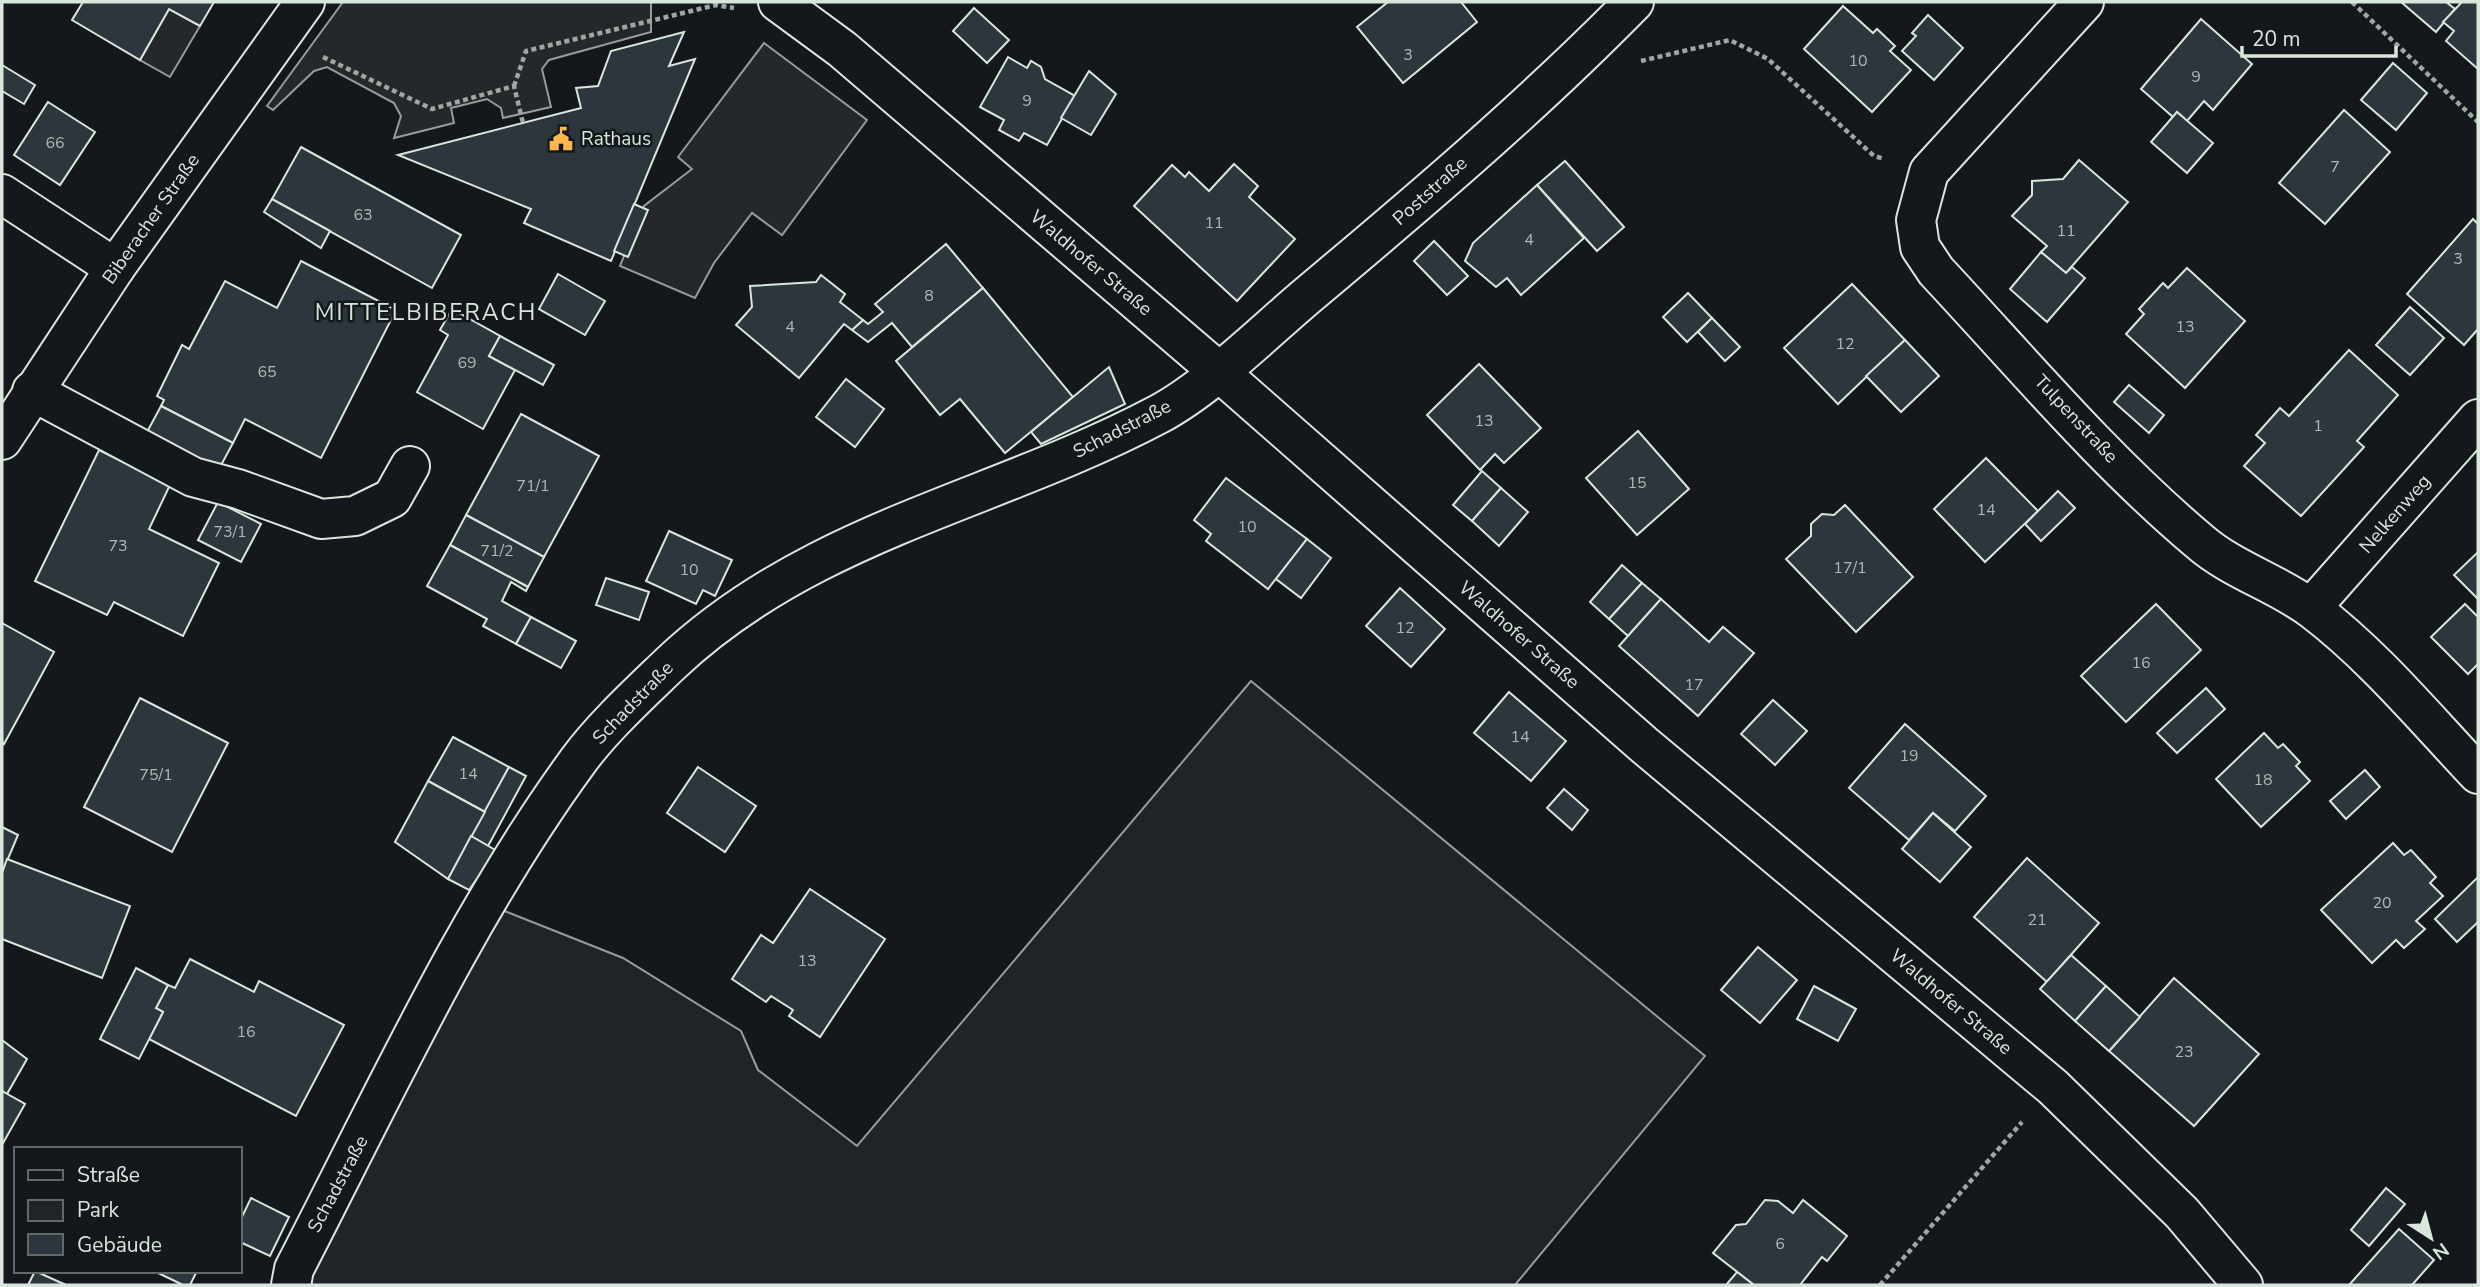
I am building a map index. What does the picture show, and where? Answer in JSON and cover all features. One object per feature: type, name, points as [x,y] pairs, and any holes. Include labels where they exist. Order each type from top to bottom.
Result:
[{"type":"street","name":"Poststraße","points":[[1218,371],[1402,216],[1596,41],[1634,2]]},
{"type":"street","name":"Tulpenstraße","points":[[2084,2],[1929,172],[1916,220],[1920,247],[1936,271],[2134,481],[2200,543],[2259,581],[2311,608],[2376,667],[2478,774]]},
{"type":"street","name":"Waldhofer Straße","points":[[784,6],[842,49],[1218,371],[1643,744],[2053,1087],[2182,1213],[2243,1285]]},
{"type":"street","name":"Biberacher Straße","points":[[2,440],[115,268],[301,8]]},
{"type":"street","points":[[8,198],[115,268]]},
{"type":"street","name":"Schadstraße","points":[[292,1285],[293,1269],[512,858],[580,757],[671,662],[762,590],[851,543],[933,508],[1014,479],[1163,412],[1218,371]]},
{"type":"street","points":[[32,391],[193,477],[238,489],[321,519],[355,516],[392,498],[410,466]]},
{"type":"street","name":"Nelkenweg","points":[[2311,608],[2478,419]]},
{"type":"path","points":[[2351,2],[2478,122]]},
{"type":"path","points":[[523,123],[513,86],[526,51],[716,5],[746,9],[777,28],[784,6]]},
{"type":"path","points":[[301,8],[333,38],[321,56],[432,109],[513,86]]},
{"type":"path","points":[[1596,41],[1633,63],[1730,40],[1768,59],[1874,156],[1929,172]]},
{"type":"path","points":[[1880,1285],[2005,1141]]},
{"type":"green space","points":[[1251,681],[1705,1056],[1515,1285],[307,1285],[401,1092],[502,910],[623,958],[741,1031],[758,1070],[857,1146]]},
{"type":"shaded area","points":[[343,2],[651,2],[651,32],[549,60],[542,69],[551,107],[503,118],[501,108],[487,99],[451,108],[454,123],[394,138],[401,116],[394,103],[327,67],[314,71],[273,110],[267,106]]},
{"type":"shaded area","points":[[169,9],[200,26],[170,77],[140,60]]},
{"type":"shaded area","points":[[764,43],[867,120],[782,235],[752,213],[714,263],[695,298],[620,266],[644,206],[692,169],[678,157]]},
{"type":"building","points":[[83,2],[214,2],[200,26],[169,9],[140,60],[72,20]]},
{"type":"building","points":[[1388,2],[1461,2],[1477,22],[1403,83],[1357,27]]},
{"type":"building","points":[[2401,2],[2446,2],[2455,9],[2436,32]]},
{"type":"building","points":[[2462,2],[2478,2],[2478,69],[2446,41],[2454,31],[2443,22]]},
{"type":"building","points":[[1843,6],[1873,33],[1877,29],[1895,46],[1890,51],[1911,70],[1872,112],[1804,49]]},
{"type":"building","points":[[974,8],[1009,40],[987,63],[953,31]]},
{"type":"building","points":[[1928,15],[1963,48],[1934,80],[1902,51],[1916,36],[1912,33]]},
{"type":"building","points":[[2201,19],[2252,64],[2213,110],[2204,101],[2187,121],[2177,112],[2173,117],[2141,89]]},
{"type":"building","name":"Rathaus","points":[[684,32],[669,66],[695,59],[611,261],[524,223],[531,209],[398,155],[581,108],[576,88],[598,86],[611,51]]},
{"type":"building","points":[[1008,57],[1027,68],[1031,61],[1041,67],[1045,79],[1075,96],[1047,145],[1024,133],[1019,141],[999,130],[1004,120],[980,107]]},
{"type":"building","points":[[2393,63],[2427,93],[2396,130],[2361,100]]},
{"type":"building","points":[[2,65],[35,85],[24,104],[2,91]]},
{"type":"building","points":[[1089,71],[1116,94],[1091,135],[1061,118]]},
{"type":"building","points":[[48,102],[95,132],[60,185],[14,155]]},
{"type":"building","points":[[2344,110],[2390,152],[2325,224],[2279,183]]},
{"type":"building","points":[[2177,112],[2213,143],[2187,173],[2151,142]]},
{"type":"building","points":[[301,147],[461,235],[432,288],[272,199]]},
{"type":"building","points":[[2079,160],[2128,202],[2066,273],[2041,252],[2047,246],[2012,216],[2032,195],[2032,181],[2063,179]]},
{"type":"building","points":[[1565,161],[1624,227],[1597,251],[1537,185]]},
{"type":"building","points":[[1234,164],[1258,186],[1249,197],[1295,239],[1237,301],[1134,206],[1172,165],[1185,177],[1189,172],[1209,191]]},
{"type":"building","points":[[1537,185],[1584,238],[1521,295],[1507,278],[1496,287],[1465,261],[1473,243]]},
{"type":"building","points":[[272,199],[330,231],[321,248],[264,212]]},
{"type":"building","points":[[634,204],[648,210],[628,257],[614,251]]},
{"type":"building","points":[[2473,219],[2478,224],[2478,329],[2464,345],[2407,294]]},
{"type":"building","points":[[1434,241],[1468,276],[1447,295],[1414,261]]},
{"type":"building","points":[[946,244],[983,288],[912,347],[892,323],[868,342],[852,330],[863,320],[868,324],[883,312],[875,304]]},
{"type":"building","points":[[2041,252],[2066,273],[2072,267],[2085,278],[2047,322],[2010,289]]},
{"type":"building","points":[[301,261],[396,310],[321,458],[245,419],[233,443],[161,406],[164,400],[157,396],[182,345],[189,349],[225,281],[277,308]]},
{"type":"building","points":[[2187,268],[2245,321],[2185,388],[2126,334],[2144,314],[2139,309],[2163,283],[2168,288]]},
{"type":"building","points":[[558,274],[605,301],[585,335],[539,309]]},
{"type":"building","points":[[821,275],[845,294],[840,302],[863,320],[852,330],[844,324],[799,378],[736,325],[752,307],[750,286],[816,282]]},
{"type":"building","points":[[1852,284],[1905,340],[1838,404],[1784,348]]},
{"type":"building","points":[[983,288],[1073,397],[1005,453],[960,399],[940,415],[896,361]]},
{"type":"building","points":[[1688,293],[1712,318],[1687,342],[1663,317]]},
{"type":"building","points":[[2410,307],[2444,338],[2410,375],[2376,345]]},
{"type":"building","points":[[452,309],[500,336],[489,356],[515,370],[483,429],[417,392],[448,335],[440,330]]},
{"type":"building","points":[[1712,318],[1740,347],[1725,361],[1698,332]]},
{"type":"building","points":[[500,336],[554,365],[543,385],[489,356]]},
{"type":"building","points":[[1905,340],[1939,376],[1901,412],[1866,376]]},
{"type":"building","points":[[2349,350],[2398,395],[2357,441],[2364,447],[2301,516],[2244,466],[2265,443],[2256,435],[2280,408],[2289,416]]},
{"type":"building","points":[[1479,364],[1541,428],[1504,463],[1495,454],[1480,470],[1427,415]]},
{"type":"building","points":[[1109,367],[1125,404],[1041,444],[1031,432]]},
{"type":"building","points":[[846,379],[884,409],[855,447],[816,417]]},
{"type":"building","points":[[2129,385],[2164,415],[2149,433],[2114,402]]},
{"type":"building","points":[[161,406],[233,443],[219,469],[147,432]]},
{"type":"building","points":[[521,414],[599,456],[544,557],[466,515]]},
{"type":"building","points":[[1638,431],[1689,489],[1637,535],[1586,478]]},
{"type":"building","points":[[99,450],[170,485],[149,529],[219,563],[183,636],[114,602],[107,615],[35,581]]},
{"type":"building","points":[[1986,458],[2038,511],[1985,562],[1934,509]]},
{"type":"building","points":[[1482,471],[1501,488],[1472,521],[1453,505]]},
{"type":"building","points":[[1226,478],[1307,539],[1268,589],[1206,541],[1211,534],[1194,520]]},
{"type":"building","points":[[1501,488],[1528,512],[1499,546],[1472,521]]},
{"type":"building","points":[[2058,491],[2075,508],[2041,541],[2025,524]]},
{"type":"building","points":[[218,502],[261,524],[241,562],[198,540]]},
{"type":"building","points":[[1845,505],[1913,577],[1856,632],[1786,559],[1811,536],[1811,524],[1822,514],[1834,515]]},
{"type":"building","points":[[466,515],[544,557],[528,587],[450,545]]},
{"type":"building","points":[[669,531],[732,560],[715,596],[703,590],[696,604],[646,581]]},
{"type":"building","points":[[1307,539],[1331,558],[1301,598],[1276,579]]},
{"type":"building","points":[[450,545],[528,587],[526,591],[511,582],[502,601],[531,617],[516,644],[483,626],[487,619],[427,586]]},
{"type":"building","points":[[2478,552],[2478,599],[2454,575]]},
{"type":"building","points":[[1622,565],[1642,583],[1609,619],[1590,602]]},
{"type":"building","points":[[606,578],[649,592],[639,620],[596,605]]},
{"type":"building","points":[[1642,583],[1661,599],[1628,636],[1609,619]]},
{"type":"building","points":[[1400,588],[1445,629],[1411,667],[1366,626]]},
{"type":"building","points":[[1661,599],[1709,642],[1723,627],[1754,653],[1698,716],[1619,646]]},
{"type":"building","points":[[2156,604],[2201,650],[2126,722],[2081,676]]},
{"type":"building","points":[[2465,604],[2478,617],[2478,664],[2468,674],[2431,637]]},
{"type":"building","points":[[531,617],[576,641],[561,668],[516,644]]},
{"type":"building","points":[[2,623],[54,652],[4,744],[2,742]]},
{"type":"building","points":[[2206,688],[2225,709],[2177,753],[2157,733]]},
{"type":"building","points":[[1509,692],[1566,741],[1531,781],[1474,733]]},
{"type":"building","points":[[140,698],[228,743],[172,852],[84,807]]},
{"type":"building","points":[[1773,700],[1807,731],[1775,765],[1741,734]]},
{"type":"building","points":[[1905,724],[1986,796],[1955,831],[1933,813],[1909,840],[1849,788]]},
{"type":"building","points":[[2264,733],[2278,748],[2283,744],[2300,762],[2296,766],[2310,781],[2261,827],[2216,779]]},
{"type":"building","points":[[453,737],[509,767],[485,812],[428,781]]},
{"type":"building","points":[[509,767],[526,776],[488,846],[471,836]]},
{"type":"building","points":[[698,767],[756,806],[725,852],[667,813]]},
{"type":"building","points":[[2365,770],[2380,787],[2346,819],[2330,801]]},
{"type":"building","points":[[428,781],[485,812],[448,879],[395,842]]},
{"type":"building","points":[[1564,789],[1588,810],[1572,830],[1547,808]]},
{"type":"building","points":[[1933,813],[1971,847],[1940,882],[1902,849]]},
{"type":"building","points":[[2,827],[18,835],[2,873]]},
{"type":"building","points":[[471,836],[497,851],[469,890],[448,879]]},
{"type":"building","points":[[2393,843],[2404,855],[2411,850],[2436,877],[2430,883],[2443,896],[2416,921],[2425,929],[2404,948],[2396,940],[2372,963],[2321,910]]},
{"type":"building","points":[[2027,858],[2099,923],[2047,982],[1974,917]]},
{"type":"building","points":[[7,859],[130,906],[102,978],[2,939],[2,873]]},
{"type":"building","points":[[2478,877],[2478,922],[2457,942],[2435,919]]},
{"type":"building","points":[[810,889],[885,939],[820,1037],[789,1016],[793,1010],[771,996],[766,1002],[732,979],[761,935],[773,943]]},
{"type":"building","points":[[1758,947],[1797,980],[1760,1023],[1721,990]]},
{"type":"building","points":[[2071,955],[2106,986],[2075,1021],[2040,989]]},
{"type":"building","points":[[190,959],[254,992],[259,981],[344,1025],[296,1116],[149,1039],[163,1012],[156,1008],[168,985],[175,988]]},
{"type":"building","points":[[136,968],[168,985],[156,1008],[163,1012],[139,1059],[100,1039]]},
{"type":"building","points":[[2174,978],[2259,1054],[2194,1126],[2109,1051]]},
{"type":"building","points":[[1814,986],[1856,1009],[1838,1041],[1797,1019]]},
{"type":"building","points":[[2106,986],[2140,1017],[2109,1051],[2075,1021]]},
{"type":"building","points":[[2,1040],[27,1059],[7,1094],[2,1091]]},
{"type":"building","points":[[2,1091],[25,1104],[2,1145]]},
{"type":"building","points":[[2386,1188],[2405,1204],[2369,1246],[2351,1230]]},
{"type":"building","points":[[251,1198],[289,1217],[270,1256],[242,1243],[242,1217]]},
{"type":"building","points":[[1765,1200],[1778,1201],[1793,1213],[1803,1200],[1847,1236],[1827,1261],[1822,1257],[1800,1285],[1754,1285],[1713,1253],[1736,1225],[1746,1224]]},
{"type":"building","points":[[2399,1229],[2434,1260],[2412,1285],[2349,1285]]},
{"type":"building","points":[[1737,1272],[1754,1285],[1726,1285]]},
{"type":"building","points":[[34,1273],[39,1273],[66,1285],[28,1285]]},
{"type":"building","points":[[158,1273],[196,1273],[190,1285],[183,1285]]},
{"type":"place","name":"Rathaus","points":[[561,139]]},
{"type":"district","name":"MITTELBIBERACH","points":[[426,312]]}]
